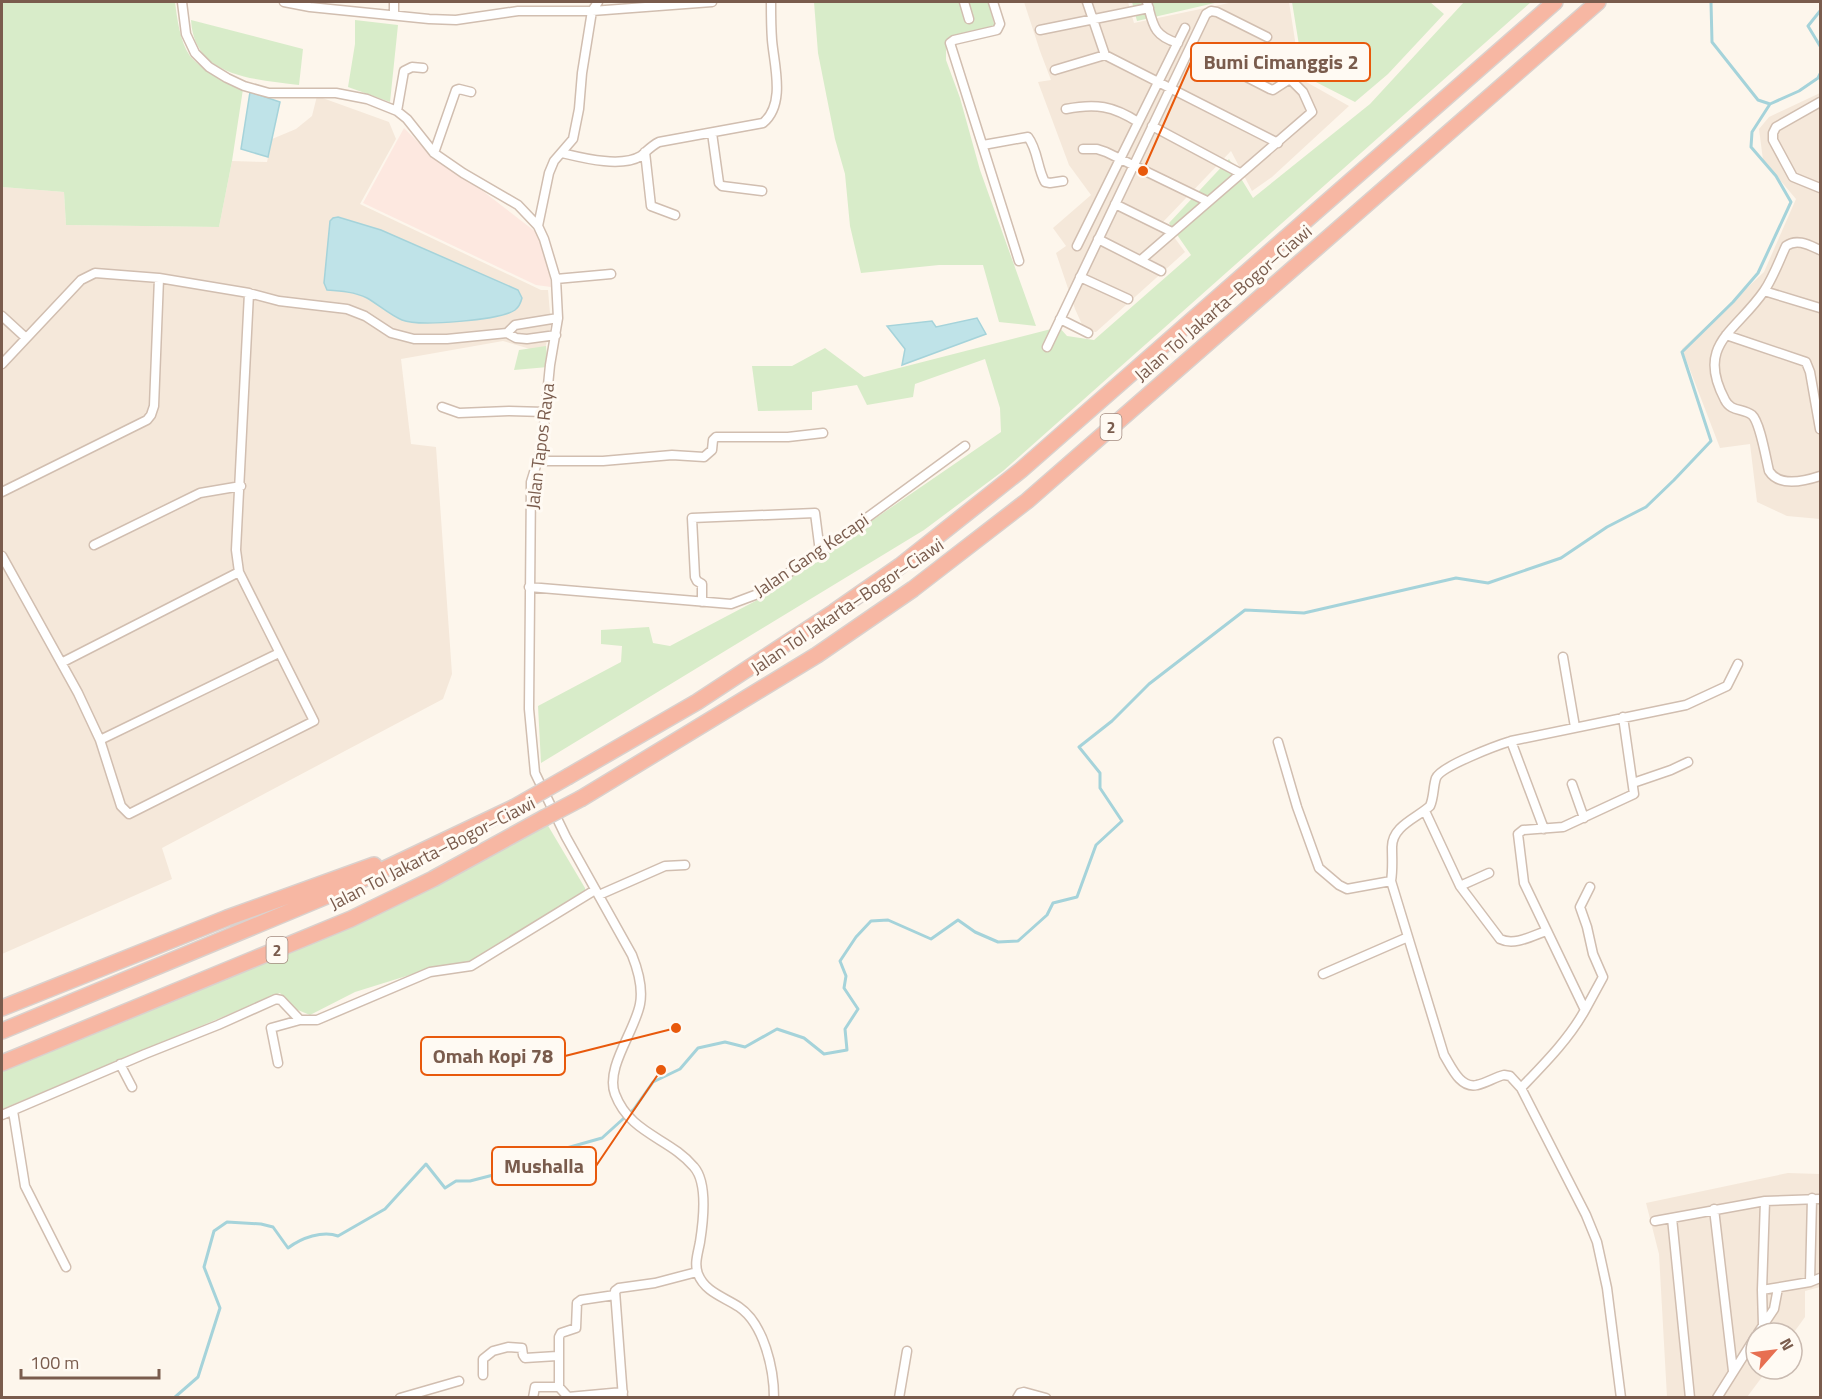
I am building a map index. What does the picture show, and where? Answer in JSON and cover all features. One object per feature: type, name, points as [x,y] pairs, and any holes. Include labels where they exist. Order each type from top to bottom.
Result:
[{"type":"highway","name":"Jalan Tol Jakarta–Bogor–Ciawi","points":[[2,1031],[334,893],[513,808],[697,702],[834,612],[900,566],[1022,470],[1555,2]]},
{"type":"highway","name":"Jalan Tol Jakarta–Bogor–Ciawi","points":[[2,1063],[351,919],[432,879],[582,798],[817,655],[912,589],[1027,501],[1598,2]]},
{"type":"highway","points":[[2,1008],[227,918],[378,864],[491,819]]},
{"type":"street","name":"Jalan Tapos Raya","points":[[182,2],[186,34],[195,53],[209,67],[244,86],[269,93],[336,93],[367,99],[397,111],[407,119],[434,153],[518,205],[538,226],[544,238],[556,279],[558,318],[550,365],[542,447],[531,482],[529,709],[535,773],[632,955],[638,971],[640,1002],[633,1027],[615,1067],[614,1093],[628,1117],[644,1131],[677,1152],[694,1167],[698,1174],[702,1187],[703,1206],[696,1261],[697,1272]]},
{"type":"street","points":[[284,2],[310,7],[456,20],[518,10],[592,10],[712,2]]},
{"type":"street","points":[[394,2],[394,14]]},
{"type":"street","points":[[538,226],[549,173],[554,161],[573,139],[592,10],[598,2]]},
{"type":"street","points":[[562,153],[622,162],[640,156],[650,146],[659,142],[763,123],[769,116],[777,90],[771,2]]},
{"type":"street","points":[[964,2],[969,19]]},
{"type":"street","points":[[993,2],[1000,24],[997,30],[959,38],[950,43],[1019,261]]},
{"type":"street","points":[[1087,2],[1106,55],[1278,143]]},
{"type":"street","points":[[1040,30],[1148,5],[1153,24],[1160,36],[1178,43]]},
{"type":"street","points":[[1047,347],[1206,14],[1211,11],[1217,12],[1267,37]]},
{"type":"street","points":[[1077,246],[1185,28]]},
{"type":"street","points":[[1141,260],[1312,112],[1310,104],[1299,87],[1290,79],[1270,89],[1190,48]]},
{"type":"street","points":[[1055,70],[1106,55]]},
{"type":"street","points":[[397,111],[404,71],[412,67],[423,68]]},
{"type":"street","points":[[434,153],[456,90],[471,92]]},
{"type":"street","points":[[1821,102],[1776,127],[1773,133],[1773,140],[1793,177],[1816,187],[1821,181]]},
{"type":"street","points":[[1066,109],[1088,105],[1106,106],[1138,122]]},
{"type":"street","points":[[1152,126],[1240,173]]},
{"type":"street","points":[[712,133],[719,183],[722,186],[762,191]]},
{"type":"street","points":[[983,145],[1028,137],[1033,144],[1045,182],[1063,181]]},
{"type":"street","points":[[1083,149],[1097,149],[1207,201]]},
{"type":"street","points":[[645,152],[651,206],[675,215]]},
{"type":"street","points":[[1115,204],[1172,232]]},
{"type":"street","points":[[1098,239],[1161,271]]},
{"type":"street","points":[[1821,250],[1801,243],[1792,242],[1786,246],[1764,291],[1726,335],[1714,357],[1713,368],[1726,404],[1751,414],[1756,421],[1772,476],[1784,481],[1803,481],[1821,476]]},
{"type":"street","points":[[2,364],[81,280],[95,273],[159,278],[249,293],[279,301],[347,309],[365,316],[391,333],[414,339],[447,339],[507,333],[516,338],[527,339],[556,335]]},
{"type":"street","points":[[556,279],[611,274]]},
{"type":"street","points":[[1080,277],[1128,299]]},
{"type":"street","points":[[2,492],[147,420],[151,415],[154,406],[159,278]]},
{"type":"street","points":[[1764,291],[1821,308]]},
{"type":"street","points":[[2,556],[63,662],[100,740],[121,806],[129,814],[314,721],[239,572],[236,550],[249,293]]},
{"type":"street","points":[[2,316],[26,338]]},
{"type":"street","points":[[507,333],[515,325],[558,318]]},
{"type":"street","points":[[1060,319],[1088,333]]},
{"type":"street","points":[[1726,335],[1806,363],[1818,396],[1821,429]]},
{"type":"street","points":[[442,407],[459,413],[545,412]]},
{"type":"street","points":[[538,461],[603,461],[672,455],[704,457],[712,450],[713,440],[716,437],[788,437],[823,433]]},
{"type":"street","name":"Jalan Gang Kecapi","points":[[529,588],[731,604],[744,600],[820,552],[964,446]]},
{"type":"street","points":[[94,544],[200,493],[241,486]]},
{"type":"street","points":[[702,602],[702,584],[695,577],[692,518],[815,513],[820,552]]},
{"type":"street","points":[[63,662],[239,572]]},
{"type":"street","points":[[100,740],[279,653]]},
{"type":"street","points":[[1563,657],[1575,727]]},
{"type":"street","points":[[1621,1398],[1607,1288],[1597,1242],[1586,1215],[1521,1088],[1514,1079],[1504,1075],[1475,1086],[1462,1081],[1456,1075],[1444,1055],[1391,880],[1393,841],[1400,828],[1425,811],[1431,803],[1436,778],[1440,773],[1496,745],[1683,705],[1726,687],[1738,664]]},
{"type":"street","points":[[1585,1010],[1524,883],[1518,837],[1521,831],[1563,827],[1633,796],[1634,783],[1623,717]]},
{"type":"street","points":[[1511,741],[1544,829]]},
{"type":"street","points":[[1278,742],[1297,807],[1319,868],[1347,889],[1391,880]]},
{"type":"street","points":[[1634,783],[1688,762]]},
{"type":"street","points":[[1572,784],[1584,819]]},
{"type":"street","points":[[1425,811],[1460,886],[1500,939],[1516,941],[1546,931]]},
{"type":"street","points":[[278,1063],[271,1028],[300,1020],[317,1020],[326,1017],[430,972],[471,966],[597,893],[665,866],[685,865]]},
{"type":"street","points":[[1460,886],[1489,873]]},
{"type":"street","points":[[1521,1088],[1571,1032],[1603,977],[1591,948],[1580,907],[1590,887]]},
{"type":"street","points":[[1323,974],[1408,937]]},
{"type":"street","points":[[2,1115],[276,999],[281,1000],[300,1020]]},
{"type":"street","points":[[120,1064],[132,1087]]},
{"type":"street","points":[[13,1110],[23,1182],[66,1267]]},
{"type":"street","points":[[1655,1221],[1765,1201],[1816,1198],[1810,1282]]},
{"type":"street","points":[[1760,1321],[1765,1201]]},
{"type":"street","points":[[1714,1209],[1733,1371]]},
{"type":"street","points":[[1672,1218],[1690,1398]]},
{"type":"street","points":[[615,1295],[578,1302],[576,1327],[559,1335],[557,1356],[559,1387],[568,1397],[623,1395],[615,1291],[619,1288],[655,1283],[697,1272],[705,1286],[738,1307],[753,1320],[772,1370],[774,1398]]},
{"type":"street","points":[[1762,1290],[1821,1278]]},
{"type":"street","points":[[1766,1321],[1774,1309],[1778,1288]]},
{"type":"street","points":[[483,1375],[484,1358],[490,1352],[500,1349],[521,1347],[525,1358],[557,1356]]},
{"type":"street","points":[[899,1398],[907,1351]]},
{"type":"street","points":[[1717,1398],[1744,1354]]},
{"type":"street","points":[[400,1398],[459,1381]]},
{"type":"street","points":[[533,1398],[536,1387],[559,1387]]},
{"type":"street","points":[[1017,1398],[1020,1393],[1024,1392],[1046,1398]]},
{"type":"shaded area","points":[[1024,2],[1128,2],[1134,23],[1229,3],[1289,2],[1301,79],[1349,106],[1272,177],[1252,191],[1231,151],[1163,222],[1185,252],[1096,332],[1085,331],[1056,253],[1066,246],[1053,228],[1091,195],[1069,165],[1038,82],[1051,80]]},
{"type":"shaded area","points":[[1820,93],[1820,519],[1787,516],[1757,502],[1750,444],[1720,448],[1682,349],[1764,272],[1796,199],[1763,160],[1759,129],[1769,117]]},
{"type":"shaded area","points":[[317,96],[389,122],[396,139],[360,204],[541,290],[548,290],[551,325],[544,353],[503,341],[401,359],[411,444],[436,447],[452,674],[443,699],[162,848],[172,879],[2,954],[2,187],[64,192],[66,225],[219,227],[232,161],[267,162],[272,139],[296,129],[312,116]]},
{"type":"shaded area","points":[[404,128],[435,159],[475,185],[541,236],[551,287],[536,285],[363,203]]},
{"type":"shaded area","points":[[1788,1173],[1820,1174],[1820,1287],[1805,1291],[1805,1317],[1802,1321],[1744,1321],[1744,1381],[1759,1381],[1747,1397],[1667,1397],[1659,1254],[1646,1203]]},
{"type":"green space","points":[[2,2],[175,2],[181,37],[190,56],[207,70],[243,89],[219,227],[66,225],[64,192],[2,187]]},
{"type":"green space","points":[[814,2],[988,2],[995,27],[946,41],[946,60],[960,98],[980,170],[1036,326],[999,322],[983,265],[939,265],[861,273],[850,226],[845,174],[835,139],[818,53]]},
{"type":"green space","points":[[1132,2],[1219,2],[1137,21]]},
{"type":"green space","points":[[1292,2],[1430,2],[1444,14],[1388,74],[1355,102],[1304,76]]},
{"type":"green space","points":[[1464,2],[1531,2],[1003,471],[924,530],[541,763],[538,706],[621,662],[622,646],[601,644],[601,630],[649,627],[653,643],[670,646],[765,596],[1001,432],[1000,408],[985,359],[915,384],[913,397],[867,405],[857,385],[812,392],[812,410],[758,411],[752,366],[792,366],[825,348],[864,377],[1059,327],[1067,336],[1094,340],[1191,255],[1169,223],[1229,159],[1253,198],[1370,104]]},
{"type":"green space","points":[[191,20],[303,49],[299,85],[246,77],[215,64],[203,54],[195,39]]},
{"type":"green space","points":[[355,20],[398,25],[390,102],[348,87],[355,44]]},
{"type":"green space","points":[[546,346],[548,367],[514,370],[519,350]]},
{"type":"green space","points":[[547,824],[585,888],[585,894],[471,964],[433,968],[355,992],[310,1015],[293,1008],[280,993],[2,1109],[2,1063],[351,919]]},
{"type":"water","points":[[250,92],[280,102],[268,157],[241,149]]},
{"type":"water","points":[[338,217],[381,230],[518,290],[522,298],[520,303],[515,310],[494,317],[425,323],[402,320],[362,296],[327,290],[324,283],[330,221]]},
{"type":"water","points":[[977,318],[986,334],[902,365],[905,349],[887,326],[932,321],[936,327]]},
{"type":"waterway","points":[[1711,2],[1712,42],[1758,100],[1770,104]]},
{"type":"waterway","points":[[1820,11],[1808,26],[1820,46]]},
{"type":"waterway","points":[[174,1398],[198,1377],[220,1308],[204,1267],[214,1231],[227,1222],[273,1227],[288,1248],[312,1236],[326,1234],[338,1236],[385,1209],[426,1164],[445,1188],[456,1181],[470,1181],[501,1173],[556,1151],[602,1138],[634,1109],[653,1082],[680,1069],[698,1048],[725,1042],[745,1047],[777,1029],[804,1038],[824,1054],[847,1050],[845,1029],[858,1009],[844,988],[846,976],[840,961],[856,937],[871,921],[888,920],[931,939],[958,920],[975,932],[998,942],[1018,941],[1047,915],[1053,903],[1077,897],[1096,845],[1122,821],[1100,788],[1100,773],[1079,747],[1112,721],[1149,684],[1245,610],[1304,613],[1456,578],[1488,583],[1561,558],[1607,527],[1646,507],[1711,441],[1682,352],[1733,302],[1758,273],[1791,202],[1776,176],[1751,147],[1752,132],[1770,104],[1799,91],[1818,78],[1820,74]]},
{"type":"place","name":"Bumi Cimanggis 2","points":[[1143,171]]},
{"type":"place","name":"Omah Kopi 78","points":[[676,1028]]},
{"type":"place","name":"Mushalla","points":[[661,1070]]}]
